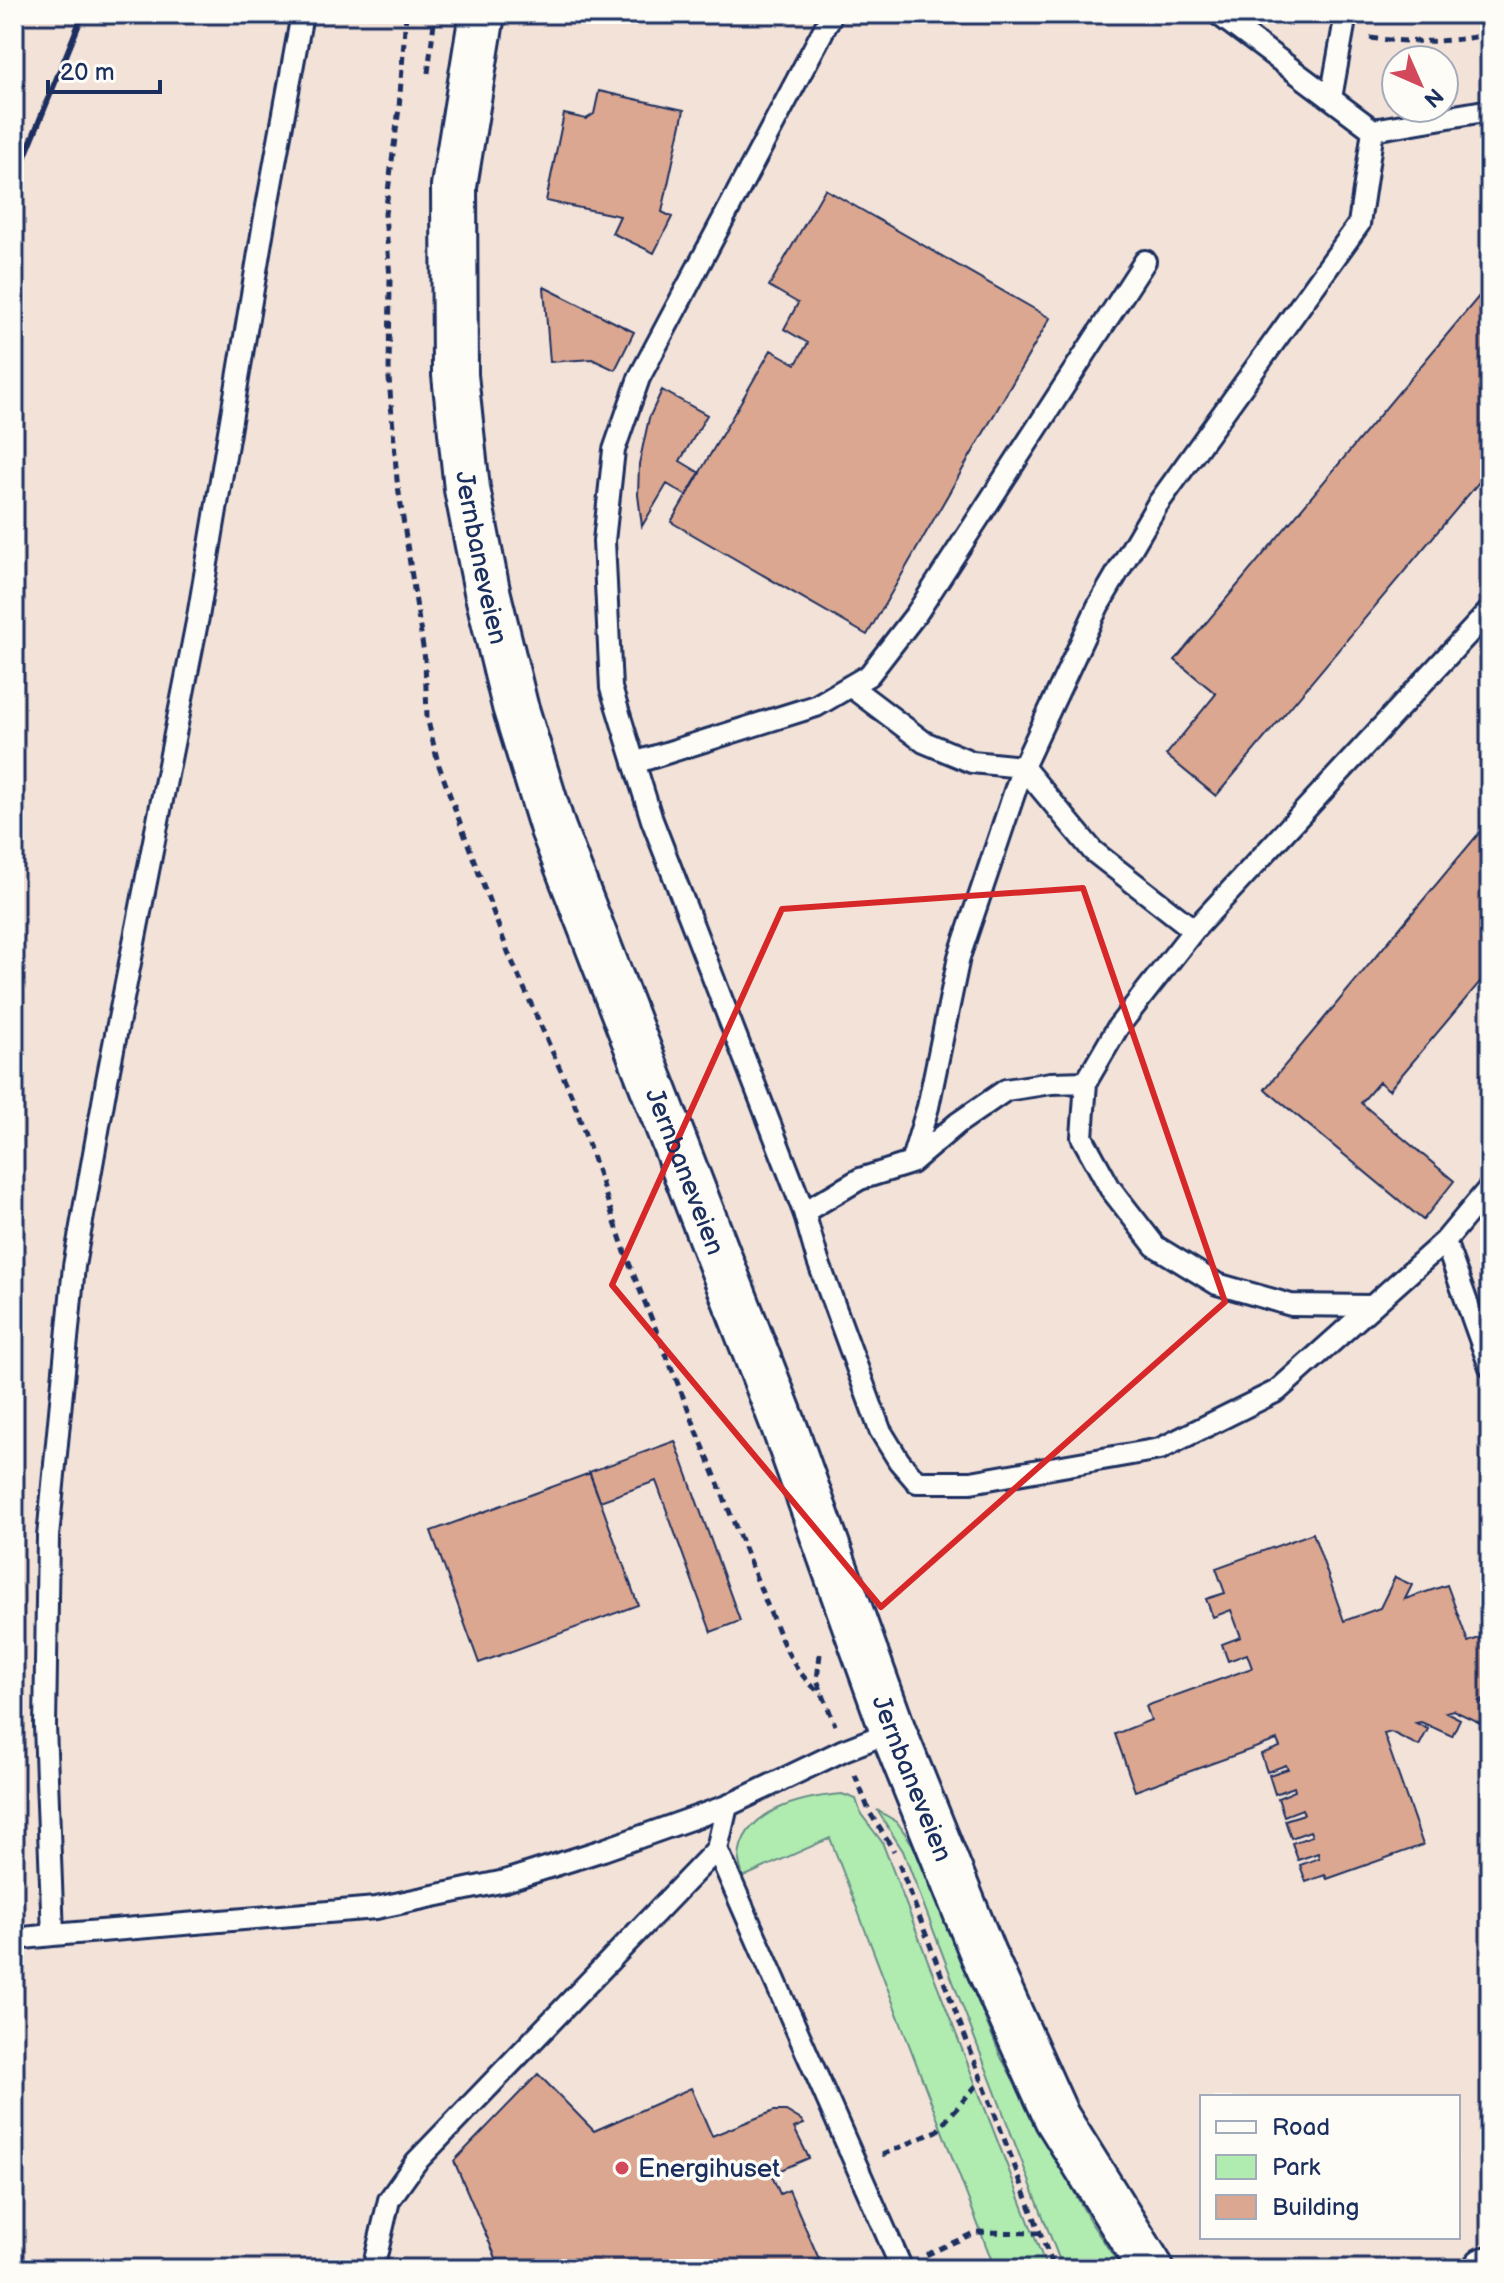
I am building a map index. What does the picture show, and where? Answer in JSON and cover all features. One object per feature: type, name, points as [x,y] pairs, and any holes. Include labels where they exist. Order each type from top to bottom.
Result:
[{"type":"street","name":"Jernbaneveien","points":[[482,14],[454,186],[455,375],[467,489],[487,591],[515,706],[553,829],[784,1426],[893,1731],[983,1954],[1057,2118],[1151,2269]]},
{"type":"lane","points":[[53,1935],[45,1726],[48,1537],[74,1266],[107,1080],[198,617],[302,14]]},
{"type":"lane","points":[[832,14],[639,378],[614,450],[604,541],[611,688],[634,763],[652,820],[804,1212],[818,1261],[880,1430],[899,1461],[917,1482],[971,1482],[1160,1449],[1277,1391],[1445,1241],[1490,1187]]},
{"type":"lane","points":[[1218,14],[1373,130],[1490,110]]},
{"type":"lane","points":[[1331,98],[1346,14]]},
{"type":"lane","points":[[911,1163],[928,1107],[959,957],[1023,767],[1098,606],[1157,505],[1359,224],[1373,130]]},
{"type":"lane","points":[[634,763],[816,706],[869,675],[917,613],[1145,261]]},
{"type":"lane","points":[[1372,1306],[1291,1305],[1217,1284],[1155,1246],[1110,1188],[1082,1137],[1086,1082],[1118,1027],[1194,930],[1490,610]]},
{"type":"lane","points":[[850,686],[924,742],[972,762],[1023,767],[1093,851],[1194,930]]},
{"type":"lane","points":[[804,1212],[860,1179],[911,1163],[958,1123],[1006,1090],[1051,1083],[1086,1082]]},
{"type":"lane","points":[[1445,1241],[1490,1367]]},
{"type":"lane","points":[[14,1939],[376,1908],[505,1881],[727,1806],[844,1750],[893,1731]]},
{"type":"lane","points":[[373,2269],[389,2200],[416,2162],[717,1849],[727,1806]]},
{"type":"lane","points":[[717,1849],[901,2268]]},
{"type":"path","points":[[1287,14],[1301,22]]},
{"type":"path","points":[[1369,38],[1412,43],[1454,42],[1490,34]]},
{"type":"path","points":[[856,2166],[937,2131],[981,2080]]},
{"type":"path","points":[[901,2268],[976,2232],[1040,2233]]},
{"type":"highlighted area","points":[[1083,888],[1225,1302],[881,1607],[612,1285],[782,909]]},
{"type":"shaded area","points":[[14,14],[1490,14],[1490,2269],[14,2269]]},
{"type":"green space","points":[[842,1794],[856,1799],[861,1814],[882,1842],[1047,2269],[995,2269],[830,1838],[743,1877],[739,1859],[742,1842],[762,1818],[793,1803]]},
{"type":"green space","points":[[877,1810],[897,1822],[913,1845],[1001,2057],[1090,2221],[1122,2269],[1063,2269],[903,1851]]},
{"type":"building","points":[[599,91],[684,110],[662,212],[672,217],[654,253],[612,233],[620,216],[546,201],[564,114],[586,119],[594,114]]},
{"type":"building","points":[[825,189],[1050,318],[867,635],[671,522],[771,350],[796,364],[808,343],[784,329],[798,303],[769,286]]},
{"type":"building","points":[[1490,283],[1490,469],[1216,796],[1166,755],[1216,694],[1175,660]]},
{"type":"building","points":[[544,287],[634,332],[615,370],[592,359],[550,362]]},
{"type":"building","points":[[662,390],[707,415],[680,461],[700,473],[687,496],[667,484],[642,526],[638,495],[639,464],[649,418]]},
{"type":"building","points":[[1490,820],[1490,970],[1389,1090],[1379,1082],[1361,1103],[1454,1181],[1423,1220],[1265,1089]]},
{"type":"building","points":[[675,1441],[740,1621],[711,1632],[656,1481],[600,1501],[589,1472]]},
{"type":"building","points":[[590,1473],[638,1605],[479,1663],[431,1531]]},
{"type":"building","points":[[1313,1533],[1344,1621],[1380,1608],[1395,1577],[1412,1585],[1405,1599],[1447,1585],[1468,1642],[1490,1634],[1490,1697],[1479,1701],[1490,1708],[1482,1724],[1453,1710],[1446,1712],[1460,1719],[1452,1736],[1421,1722],[1416,1723],[1428,1729],[1419,1746],[1391,1732],[1384,1734],[1423,1845],[1327,1879],[1325,1875],[1306,1882],[1300,1865],[1319,1858],[1318,1853],[1298,1860],[1292,1843],[1312,1836],[1310,1831],[1291,1838],[1285,1820],[1304,1814],[1302,1809],[1284,1816],[1278,1798],[1295,1791],[1294,1787],[1275,1794],[1269,1775],[1288,1769],[1286,1765],[1267,1772],[1261,1754],[1280,1747],[1277,1740],[1135,1791],[1115,1734],[1151,1720],[1146,1706],[1252,1668],[1247,1654],[1228,1661],[1222,1644],[1241,1637],[1231,1610],[1213,1617],[1206,1599],[1225,1593],[1216,1568]]},
{"type":"building","name":"Energihuset","points":[[538,2074],[594,2131],[691,2088],[712,2136],[774,2111],[786,2111],[801,2120],[804,2124],[794,2128],[809,2158],[771,2174],[780,2194],[789,2190],[819,2259],[811,2262],[814,2269],[495,2269],[500,2267],[454,2161]]},
{"type":"railway","points":[[14,183],[83,14]]},
{"type":"place","name":"Energihuset","points":[[622,2168]]}]
